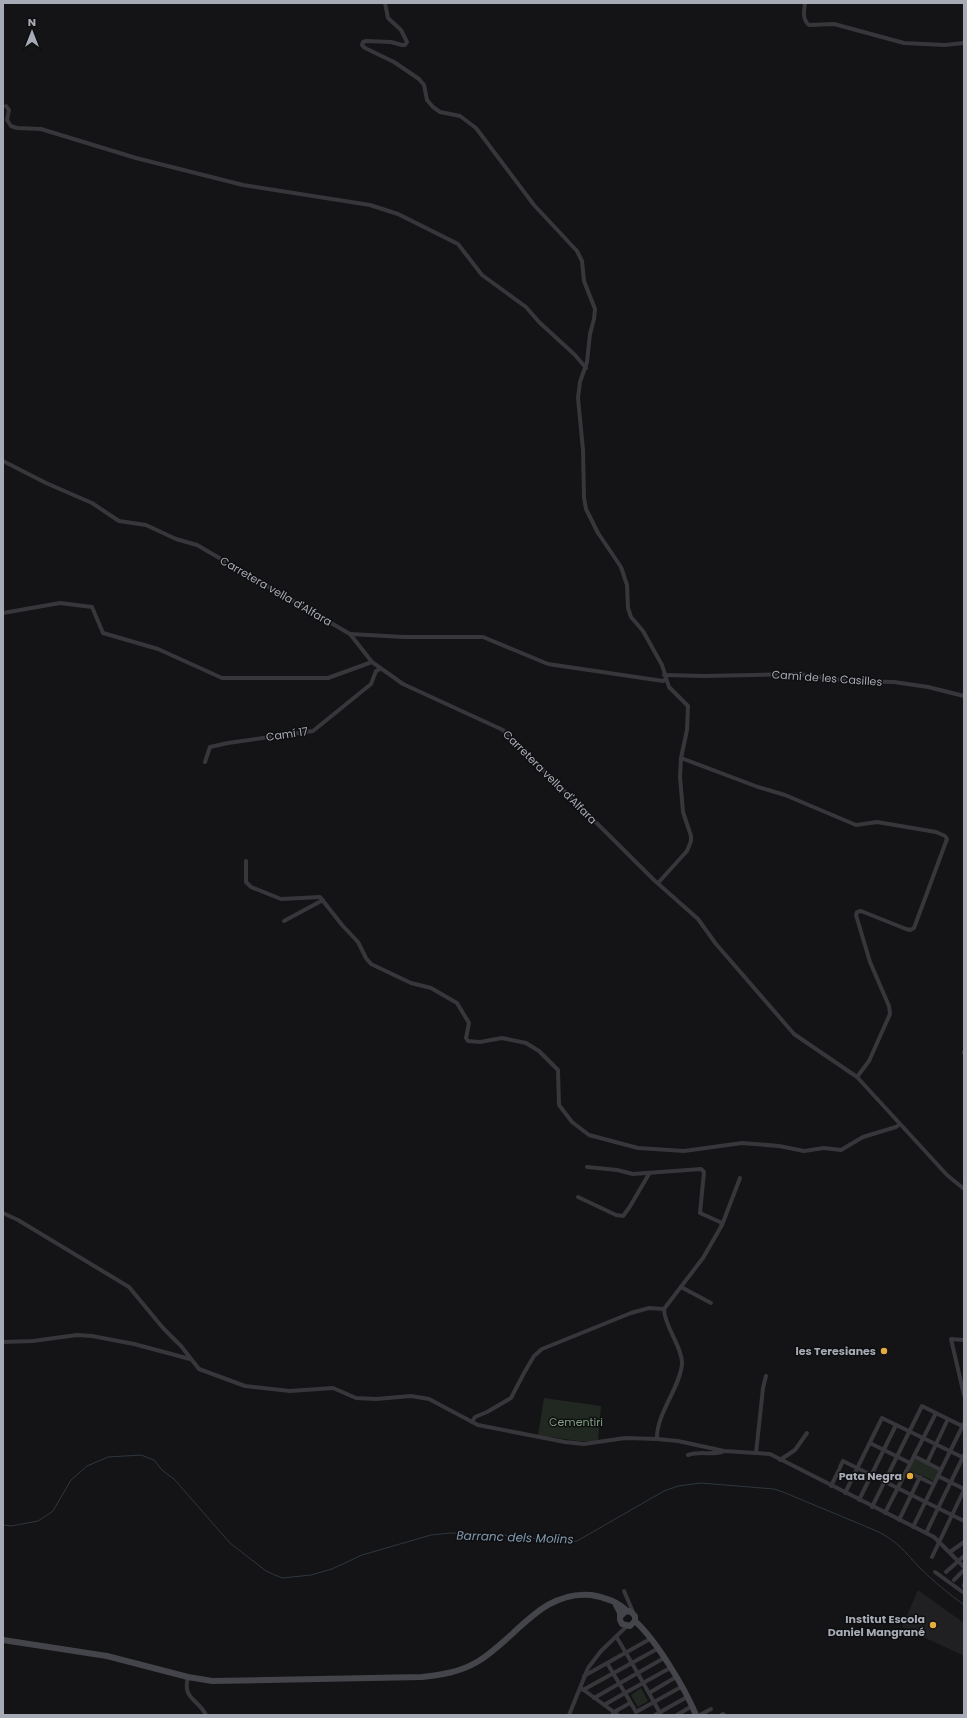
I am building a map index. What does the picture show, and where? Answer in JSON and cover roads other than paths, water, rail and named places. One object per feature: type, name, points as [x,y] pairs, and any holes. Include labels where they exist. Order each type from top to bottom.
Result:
[{"type":"street","points":[[385,3],[388,18],[401,30],[407,42],[405,45],[402,45],[391,42],[366,41],[363,42],[362,45],[365,48],[394,62],[419,79],[424,85],[427,100],[433,108],[440,112],[460,116],[476,128],[534,205],[574,247],[580,256],[584,281],[595,309],[586,368],[580,382],[578,398],[582,440],[584,498],[586,509],[598,533],[621,567],[626,585],[629,612],[643,631],[662,665],[670,689],[688,706],[687,730],[681,758],[681,802],[691,841],[686,851],[658,883]]},
{"type":"street","points":[[806,3],[804,14],[806,22],[809,25],[834,24],[904,43],[945,45],[964,43]]},
{"type":"street","points":[[6,106],[9,110],[7,120],[11,126],[17,128],[41,129],[136,158],[243,185],[370,204],[398,214],[458,244],[482,275],[526,307],[539,322],[575,355],[586,368]]},
{"type":"street","name":"Carretera vella d'Alfara","points":[[3,461],[46,483],[92,503],[119,521],[146,525],[176,539],[197,545],[350,634],[372,662],[403,684],[503,730],[658,883],[698,919],[716,944],[794,1034],[857,1077],[951,1178],[964,1189]]},
{"type":"street","points":[[3,613],[60,603],[92,607],[103,633],[158,649],[222,678],[328,678],[372,662]]},
{"type":"street","name":"Camí de les Casilles","points":[[350,634],[404,637],[483,637],[548,664],[662,681],[665,677],[797,674],[848,681],[894,682],[928,687],[964,696]]},
{"type":"street","name":"Camí 17","points":[[205,762],[210,747],[313,731],[371,684],[376,671],[380,668]]},
{"type":"street","points":[[681,758],[758,787],[785,795],[856,825],[877,822],[936,832],[945,836],[947,839],[914,928],[910,930],[906,929],[861,911],[856,912],[870,962],[889,1006],[890,1014],[869,1061],[857,1077]]},
{"type":"street","points":[[246,861],[246,882],[251,887],[281,899],[299,899],[319,896],[342,925],[358,942],[366,958],[371,964],[409,982],[431,988],[457,1003],[469,1023],[467,1040],[480,1042],[502,1038],[530,1044],[539,1051],[558,1070],[558,1098],[561,1109],[577,1127],[589,1135],[634,1148],[681,1152],[742,1143],[779,1146],[804,1151],[824,1148],[839,1150],[846,1149],[860,1138],[896,1127],[900,1124]]},
{"type":"street","points":[[284,921],[323,900]]},
{"type":"street","points":[[588,1167],[617,1170],[631,1174],[649,1174],[661,1171],[696,1168],[703,1170],[700,1213],[720,1222],[722,1225]]},
{"type":"street","points":[[578,1197],[616,1215],[623,1216],[649,1174]]},
{"type":"street","points":[[657,1439],[658,1427],[680,1372],[682,1362],[665,1318],[664,1309],[702,1258],[722,1225],[740,1178]]},
{"type":"street","points":[[3,1213],[18,1220],[129,1287],[181,1346],[199,1369],[245,1386],[290,1391],[333,1388],[356,1398],[376,1399],[411,1396],[429,1399],[472,1422],[505,1431],[578,1443],[591,1443],[625,1438],[657,1439],[678,1441],[724,1451],[772,1455],[872,1507],[926,1533],[939,1541],[964,1567]]},
{"type":"street","points":[[681,1287],[711,1303]]},
{"type":"street","points":[[472,1422],[475,1417],[511,1398],[524,1373],[542,1349],[631,1313],[649,1308],[664,1309]]},
{"type":"street","points":[[3,1342],[33,1341],[77,1335],[92,1336],[134,1344],[190,1359]]},
{"type":"street","points":[[964,1340],[950,1339],[964,1395]]},
{"type":"street","points":[[756,1453],[763,1388],[766,1376]]},
{"type":"street","points":[[872,1507],[922,1406],[964,1425],[933,1484],[913,1527]]},
{"type":"street","points":[[885,1513],[936,1413]]},
{"type":"street","points":[[845,1493],[882,1418],[950,1452],[964,1457],[926,1533]]},
{"type":"street","points":[[927,1463],[948,1419]]},
{"type":"street","points":[[859,1500],[896,1425]]},
{"type":"street","points":[[780,1460],[795,1450],[807,1433]]},
{"type":"street","points":[[870,1443],[910,1463]]},
{"type":"street","points":[[688,1455],[696,1453],[711,1454],[724,1451]]},
{"type":"street","points":[[914,1456],[941,1470]]},
{"type":"street","points":[[831,1486],[843,1461],[964,1521]]},
{"type":"street","points":[[906,1471],[933,1484]]},
{"type":"street","points":[[932,1557],[964,1489],[938,1476]]},
{"type":"street","points":[[900,1520],[920,1477]]},
{"type":"street","points":[[950,1552],[964,1542]]},
{"type":"street","points":[[946,1572],[964,1556]]},
{"type":"street","points":[[954,1580],[964,1570]]},
{"type":"street","points":[[935,1572],[964,1593]]},
{"type":"street","points":[[569,1715],[588,1668],[601,1651],[618,1636],[635,1617],[630,1610],[624,1591]]},
{"type":"street","points":[[3,1640],[108,1656],[188,1677],[212,1681],[422,1677],[450,1674],[470,1666],[484,1658],[539,1610],[551,1602],[565,1597],[581,1594],[599,1596],[608,1598],[630,1610]]},
{"type":"street","points":[[615,1603],[621,1616],[620,1621],[646,1631],[682,1687],[696,1715]]},
{"type":"street","points":[[621,1616],[630,1610]]},
{"type":"street","points":[[618,1636],[632,1664],[661,1714]]},
{"type":"street","points":[[584,1676],[650,1639]]},
{"type":"street","points":[[581,1688],[613,1674],[657,1649]]},
{"type":"street","points":[[594,1698],[664,1658]]},
{"type":"street","points":[[607,1663],[636,1712]]},
{"type":"street","points":[[604,1705],[670,1668]]},
{"type":"street","points":[[188,1677],[186,1690],[193,1701],[206,1715]]},
{"type":"street","points":[[648,1692],[676,1677]]},
{"type":"street","points":[[631,1715],[682,1687]]},
{"type":"street","points":[[581,1688],[614,1714],[630,1702]]},
{"type":"street","points":[[655,1715],[661,1714],[687,1696]]},
{"type":"street","points":[[677,1715],[692,1706]]},
{"type":"street","points":[[700,1715],[711,1709]]},
{"type":"waterway","name":"Barranc dels Molins","points":[[3,1525],[11,1526],[38,1521],[53,1511],[71,1480],[87,1466],[108,1457],[141,1455],[154,1460],[162,1470],[174,1479],[230,1543],[266,1571],[282,1578],[311,1575],[332,1569],[362,1555],[431,1535],[450,1533],[503,1535],[567,1542],[577,1541],[664,1491],[678,1486],[701,1483],[774,1489],[886,1536],[901,1548],[935,1582],[964,1605]]},
{"type":"place","name":"les Teresianes","points":[[884,1351]]},
{"type":"place","name":"Pata Negra","points":[[910,1476]]},
{"type":"place","name":"Institut Escola Daniel Mangrané","points":[[933,1625]]},
{"type":"park label","name":"Cementiri","points":[[576,1422]]}]
